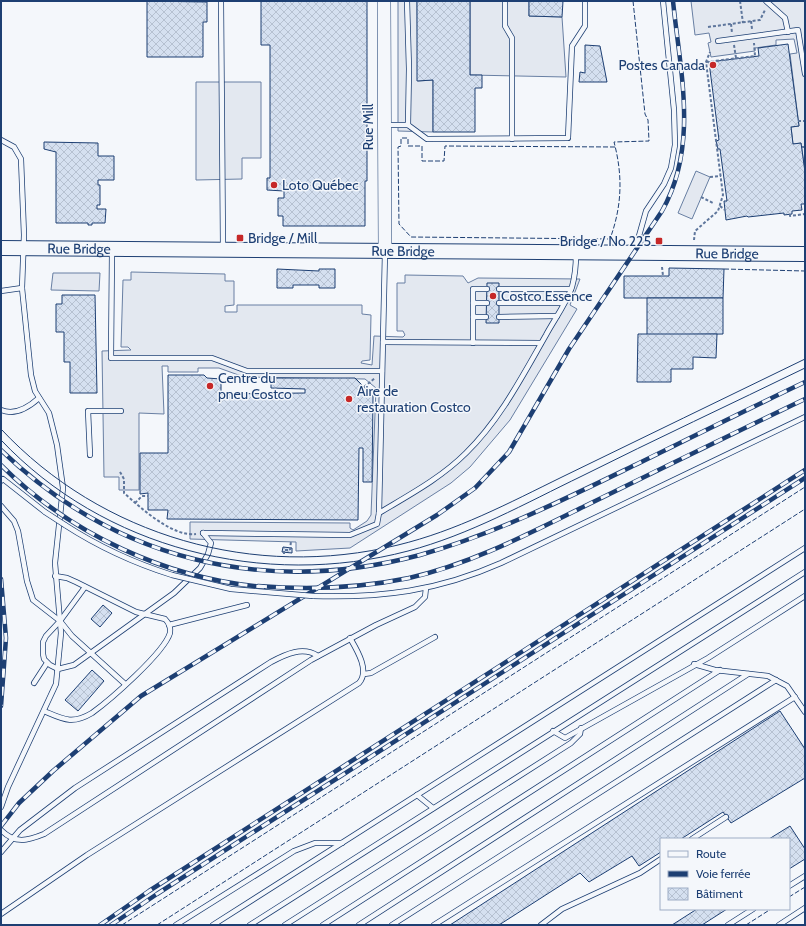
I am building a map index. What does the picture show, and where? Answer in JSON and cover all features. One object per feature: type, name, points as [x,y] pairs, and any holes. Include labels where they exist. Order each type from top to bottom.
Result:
[{"type":"main road","name":"Rue Bridge","points":[[1,248],[223,251],[805,254]]},
{"type":"street","name":"Rue Mill","points":[[384,1],[385,252]]},
{"type":"lane","points":[[221,1],[223,251]]},
{"type":"lane","points":[[407,1],[409,69],[408,125]]},
{"type":"lane","points":[[505,1],[505,26],[512,38],[512,138]]},
{"type":"lane","points":[[384,125],[408,125],[426,139],[568,138],[572,46],[586,26],[585,1]]},
{"type":"lane","points":[[634,253],[646,211],[667,178],[673,157],[674,110],[663,1]]},
{"type":"lane","points":[[765,4],[785,18],[788,32]]},
{"type":"lane","points":[[718,41],[798,30],[805,74]]},
{"type":"lane","points":[[1,140],[14,147],[21,159],[24,248],[22,288],[31,375],[35,391],[49,413],[57,445],[63,480],[63,504],[57,541],[55,576],[61,639],[56,684],[8,787],[1,807]]},
{"type":"lane","points":[[112,249],[111,358],[212,358],[247,372],[382,371]]},
{"type":"lane","points":[[85,587],[60,621],[50,630],[43,642],[43,654],[47,663],[58,669],[74,665],[174,593],[200,568],[208,554],[211,542],[203,533],[350,535],[377,524],[380,513],[385,252]]},
{"type":"lane","points":[[380,513],[434,479],[467,453],[493,420],[541,343],[571,289],[576,270],[576,253]]},
{"type":"lane","points":[[1,292],[22,288]]},
{"type":"lane","points":[[473,343],[474,288],[487,289]]},
{"type":"lane","points":[[499,289],[571,289]]},
{"type":"lane","points":[[473,303],[486,303]]},
{"type":"lane","points":[[499,303],[564,303]]},
{"type":"lane","points":[[499,317],[557,316]]},
{"type":"lane","points":[[473,317],[486,317]]},
{"type":"lane","points":[[383,342],[541,343]]},
{"type":"lane","points":[[1,410],[16,412],[39,398]]},
{"type":"lane","points":[[90,455],[88,411],[121,411]]},
{"type":"lane","points":[[2,479],[45,512],[94,544],[114,554],[172,575],[231,590],[313,596],[373,596],[426,588],[456,581],[501,562],[805,417]]},
{"type":"lane","points":[[1,506],[14,521],[18,531],[30,596],[41,608],[60,621],[90,653],[125,684]]},
{"type":"lane","points":[[213,925],[805,548]]},
{"type":"lane","points":[[250,925],[805,572]]},
{"type":"lane","points":[[44,711],[65,720],[76,720],[92,713],[125,684],[159,650],[170,633],[169,625],[165,619],[136,612],[67,578],[55,576]]},
{"type":"lane","points":[[1,830],[13,838],[26,840],[44,834],[318,656],[350,638],[415,607],[425,597],[426,588]]},
{"type":"lane","points":[[553,731],[565,738],[647,693],[694,664],[708,658],[805,596]]},
{"type":"lane","points":[[169,625],[247,605]]},
{"type":"lane","points":[[364,674],[371,673],[435,637]]},
{"type":"lane","points":[[1,914],[87,855],[359,683],[364,674],[362,662],[350,638]]},
{"type":"lane","points":[[1,852],[32,820],[75,788],[271,662],[294,652],[310,652],[318,656]]},
{"type":"lane","points":[[34,683],[47,663]]},
{"type":"lane","points":[[694,664],[720,670],[748,674],[762,674],[776,680],[787,686],[805,712]]},
{"type":"lane","points":[[323,925],[720,670]]},
{"type":"lane","points":[[359,925],[748,674]]},
{"type":"lane","points":[[392,925],[776,680]]},
{"type":"lane","points":[[434,925],[795,697]]},
{"type":"lane","points":[[285,925],[571,743],[580,734],[581,728]]},
{"type":"lane","points":[[417,795],[433,808]]},
{"type":"lane","points":[[694,838],[726,817]]},
{"type":"lane","points":[[176,925],[294,851],[315,844],[342,843]]},
{"type":"lane","points":[[541,925],[562,909],[640,873],[660,860]]},
{"type":"lane","points":[[790,885],[805,876]]},
{"type":"lane","points":[[779,925],[805,908]]},
{"type":"lane","points":[[728,925],[751,910]]},
{"type":"path","points":[[740,1],[743,22]]},
{"type":"path","points":[[708,27],[760,20],[765,12],[765,4]]},
{"type":"path","points":[[725,20],[726,25]]},
{"type":"path","points":[[694,240],[694,233],[715,214],[720,206],[723,195],[706,62],[710,52]]},
{"type":"path","points":[[706,62],[755,56]]},
{"type":"path","points":[[798,121],[805,120]]},
{"type":"path","points":[[710,177],[721,176]]},
{"type":"path","points":[[701,197],[713,203]]},
{"type":"path","points":[[720,206],[725,210]]},
{"type":"path","points":[[790,214],[790,216],[805,214]]},
{"type":"path","points":[[662,267],[663,276]]},
{"type":"path","points":[[364,387],[370,383]]},
{"type":"path","points":[[120,472],[124,479],[124,493],[165,524],[191,534]]},
{"type":"path","points":[[136,503],[142,496],[148,496]]},
{"type":"path","points":[[284,554],[284,550],[290,550],[290,548]]},
{"type":"shaded area","points":[[398,1],[417,1],[418,81],[433,80],[433,132],[398,131]]},
{"type":"shaded area","points":[[470,1],[529,1],[529,16],[562,17],[566,77],[470,75]]},
{"type":"shaded area","points":[[691,1],[805,1],[805,172],[801,143],[793,144],[791,127],[799,126],[790,54],[797,53],[794,39],[776,40],[776,45],[755,48],[755,51],[711,57],[708,43],[711,42],[709,33],[695,35]]},
{"type":"shaded area","points":[[196,82],[261,82],[261,158],[242,158],[242,179],[196,180]]},
{"type":"shaded area","points":[[696,171],[710,177],[692,219],[678,213]]},
{"type":"shaded area","points":[[131,272],[225,274],[225,281],[234,281],[234,305],[225,306],[225,312],[237,312],[237,305],[362,305],[362,314],[371,315],[370,360],[362,361],[361,363],[372,365],[374,336],[403,337],[405,335],[403,331],[397,331],[397,283],[405,283],[405,275],[463,276],[468,283],[478,278],[580,279],[570,305],[577,309],[510,420],[470,467],[451,483],[350,548],[296,551],[296,542],[190,539],[190,522],[350,523],[350,528],[353,530],[367,521],[371,515],[376,388],[365,379],[244,377],[219,368],[198,368],[198,372],[168,372],[168,366],[162,366],[164,414],[139,413],[139,490],[119,490],[119,477],[104,477],[102,351],[131,350],[128,347],[121,347],[123,280],[131,280]]},
{"type":"shaded area","points":[[53,273],[100,273],[99,291],[51,290]]},
{"type":"building","points":[[147,1],[207,2],[207,22],[203,22],[203,57],[147,57]]},
{"type":"building","points":[[261,1],[367,1],[367,181],[365,181],[365,226],[283,226],[283,216],[278,216],[278,198],[284,198],[284,191],[267,190],[267,178],[270,178],[270,45],[261,45]]},
{"type":"building","points":[[417,1],[470,1],[470,75],[482,75],[482,88],[475,88],[475,132],[433,132],[433,80],[417,81]]},
{"type":"building","points":[[529,1],[563,1],[562,17],[529,16]]},
{"type":"building","points":[[788,44],[799,126],[791,127],[793,144],[801,143],[805,172],[805,204],[801,204],[802,210],[792,211],[792,214],[784,215],[784,213],[747,216],[726,220],[724,201],[727,201],[720,149],[718,149],[716,141],[719,140],[709,62],[759,56],[758,48]]},
{"type":"building","points":[[585,45],[600,46],[607,82],[579,82],[580,72],[585,73]]},
{"type":"building","points":[[44,142],[98,143],[98,156],[114,156],[114,180],[98,180],[98,185],[100,185],[100,205],[97,205],[97,209],[106,209],[105,223],[92,223],[92,225],[88,225],[88,223],[56,223],[56,152],[44,149]]},
{"type":"building","points":[[669,268],[724,269],[723,298],[624,298],[624,276],[669,276]]},
{"type":"building","points":[[277,269],[319,271],[319,269],[335,269],[335,288],[319,288],[319,285],[293,285],[293,288],[277,288]]},
{"type":"building","name":"Costco Essence","points":[[487,283],[499,283],[499,323],[486,323]]},
{"type":"building","points":[[62,295],[95,295],[97,393],[70,393],[70,362],[64,362],[64,332],[56,332],[56,304],[62,304]]},
{"type":"building","points":[[647,298],[723,298],[723,334],[647,335]]},
{"type":"building","points":[[638,334],[717,334],[716,358],[693,357],[693,369],[671,369],[671,382],[637,382]]},
{"type":"building","points":[[168,375],[204,375],[207,378],[221,379],[221,394],[305,393],[305,389],[271,388],[271,378],[355,378],[373,396],[372,482],[363,482],[363,448],[359,448],[358,520],[167,519],[168,510],[148,510],[148,493],[140,494],[140,453],[168,453]]},
{"type":"building","points":[[283,547],[292,548],[292,553],[282,552]]},
{"type":"building","points":[[103,605],[112,613],[100,627],[91,619]]},
{"type":"building","points":[[92,670],[104,681],[78,711],[65,700]]},
{"type":"building","points":[[780,711],[805,749],[805,778],[731,823],[723,812],[683,838],[660,838],[660,853],[639,866],[632,856],[589,882],[580,873],[499,925],[450,925]]},
{"type":"building","points":[[790,826],[805,849],[805,859],[790,868],[790,838],[771,838]]},
{"type":"building","points":[[695,910],[725,910],[702,925],[672,925]]},
{"type":"tram line","points":[[1,429],[41,466],[86,498],[133,522],[184,541],[236,552],[290,557],[344,554],[398,545],[420,539],[482,516],[805,359]]},
{"type":"tram line","points":[[1,440],[42,478],[88,509],[137,533],[189,551],[243,561],[298,565],[353,562],[408,551],[475,527],[805,368]]},
{"type":"railway","points":[[1,826],[19,803],[53,771],[141,696],[437,515],[475,488],[509,452],[569,349],[662,211],[673,186],[680,161],[684,134],[682,81],[673,1]]},
{"type":"railway","points":[[1,450],[46,488],[93,519],[144,543],[196,560],[250,569],[306,572],[362,567],[420,555],[475,537],[529,515],[805,382]]},
{"type":"railway","points":[[258,586],[315,588],[372,584],[409,578],[455,565],[521,537],[805,399]]},
{"type":"railway","points":[[1,465],[28,490],[58,512],[89,532],[122,549],[156,563],[192,574],[228,582],[264,587]]},
{"type":"railway","points":[[100,925],[149,891],[805,470]]},
{"type":"railway","points":[[111,925],[805,478]]},
{"type":"railway","points":[[1,579],[6,638],[1,706]]},
{"type":"fence","points":[[615,147],[445,146],[444,161],[422,161],[422,146],[408,146],[408,138],[401,138],[401,146],[398,147],[399,224],[411,237],[610,239],[617,215],[620,191],[619,167],[617,155],[614,142],[649,141],[648,120],[645,114],[633,1]]},
{"type":"fence","points":[[724,269],[805,271]]},
{"type":"fence","points":[[122,925],[805,487]]},
{"type":"fence","points":[[157,925],[805,509]]},
{"type":"fence","points":[[790,896],[805,887]]},
{"type":"fence","points":[[746,925],[769,910]]},
{"type":"place","name":"Postes Canada","points":[[713,65]]},
{"type":"place","name":"Loto Québec","points":[[274,185]]},
{"type":"place","name":"Bridge / Mill","points":[[240,238]]},
{"type":"place","name":"Bridge / No 225","points":[[659,241]]},
{"type":"place","name":"Costco Essence","points":[[493,296]]},
{"type":"place","name":"Centre du pneu Costco","points":[[210,386]]},
{"type":"place","name":"Aire de restauration Costco","points":[[349,399]]}]
